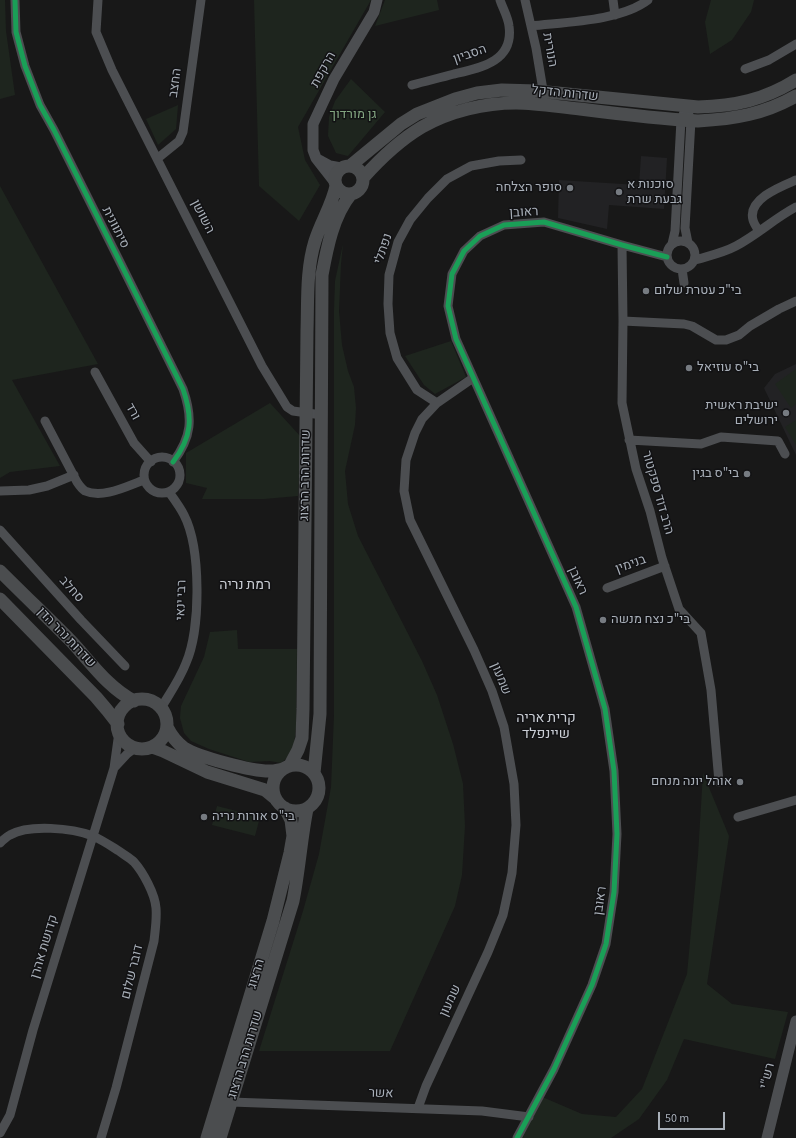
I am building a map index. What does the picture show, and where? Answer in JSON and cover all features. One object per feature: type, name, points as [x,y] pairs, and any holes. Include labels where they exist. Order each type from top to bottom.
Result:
[{"type":"main road","name":"שדרות הדקל","points":[[345,167],[401,124],[417,114],[434,106],[477,93],[517,90],[686,107],[720,106],[741,104],[778,91],[796,80]]},
{"type":"main road","name":"שדרות הדקל","points":[[363,178],[391,150],[423,126],[439,119],[480,106],[517,103],[686,120],[721,120],[744,117],[784,103],[796,96]]},
{"type":"main road","points":[[345,167],[359,170],[363,178],[363,183],[359,190],[351,194],[342,193],[335,184],[335,176],[345,167]]},
{"type":"main road","name":"שדרות הרב הרצוג","points":[[286,767],[298,750],[302,738],[308,277],[315,242],[333,199],[335,184]]},
{"type":"main road","name":"שדרות הרב הרצוג","points":[[314,772],[320,714],[322,275],[329,244],[340,211],[344,202],[351,194]]},
{"type":"main road","name":"שדרות נהר הדן","points":[[0,571],[70,640],[111,685],[124,696],[134,701]]},
{"type":"main road","name":"שדרות נהר הדן","points":[[0,599],[107,710],[118,728]]},
{"type":"main road","points":[[141,699],[155,703],[161,708],[167,720],[167,726],[164,737],[157,745],[146,749],[135,748],[122,739],[118,728],[120,713],[128,704],[141,699]]},
{"type":"main road","points":[[152,747],[207,772],[265,790],[280,804],[292,811],[307,809],[313,805],[317,799],[319,792],[318,778],[314,772],[304,765],[298,764],[271,771],[258,771],[202,756],[185,748],[175,740],[167,726]]},
{"type":"main road","points":[[280,804],[273,791],[274,779],[286,767]]},
{"type":"main road","name":"הרצוג","points":[[207,1138],[273,921],[290,853],[293,836],[290,820],[280,804]]},
{"type":"main road","name":"שדרות הרב הרצוג","points":[[220,1138],[293,901],[303,827],[307,809]]},
{"type":"street","name":"סיתוונית","points":[[15,0],[16,32],[24,66],[40,105],[54,130],[183,389],[188,406],[189,420],[187,439],[173,462]]},
{"type":"street","name":"השושן","points":[[98,0],[96,32],[112,70],[270,379],[287,407],[293,411],[322,415]]},
{"type":"street","name":"החצב","points":[[158,158],[179,141],[183,132],[201,0]]},
{"type":"street","name":"הרקפת","points":[[335,184],[312,150],[313,124],[334,79],[374,12],[377,0]]},
{"type":"street","name":"הסביון","points":[[412,85],[485,67],[496,60],[504,51],[509,39],[509,27],[506,14],[500,0]]},
{"type":"street","name":"הנורית","points":[[525,0],[543,92],[544,105]]},
{"type":"street","points":[[613,0],[615,15]]},
{"type":"street","points":[[531,26],[581,21],[615,15],[640,6],[648,0]]},
{"type":"street","points":[[745,70],[769,60],[796,44]]},
{"type":"street","points":[[686,107],[685,228],[688,243],[695,252],[695,260]]},
{"type":"street","points":[[686,120],[675,231],[672,244],[667,252],[667,257],[670,264],[678,269],[690,266],[695,260],[714,255],[735,246],[778,217],[796,208]]},
{"type":"street","points":[[316,158],[330,166],[345,167]]},
{"type":"street","name":"נפתלי","points":[[437,403],[417,390],[397,358],[390,333],[388,304],[389,275],[398,242],[410,220],[428,198],[447,179],[471,166],[499,161],[521,160]]},
{"type":"street","points":[[759,231],[752,219],[754,209],[763,196],[780,186],[796,180]]},
{"type":"street","name":"ראובן","points":[[517,1138],[554,1069],[592,985],[606,944],[614,892],[617,834],[614,771],[605,709],[576,607],[456,339],[448,306],[452,274],[464,251],[480,236],[504,225],[544,222],[667,257]]},
{"type":"street","points":[[672,244],[680,241],[688,243]]},
{"type":"street","name":"הרב דוד ספקטור","points":[[622,245],[622,403],[636,469],[650,510],[665,566],[679,609],[701,633],[711,690],[714,736],[720,782]]},
{"type":"street","points":[[682,269],[684,283]]},
{"type":"street","points":[[623,321],[684,324],[692,326],[716,340],[726,340],[739,335],[750,326],[796,301]]},
{"type":"street","name":"ורד","points":[[95,372],[134,443],[151,462]]},
{"type":"street","name":"שמעון","points":[[418,1108],[426,1086],[488,952],[503,915],[512,873],[516,825],[514,784],[504,727],[492,691],[474,650],[410,520],[404,491],[406,460],[422,419],[437,403],[473,378]]},
{"type":"street","points":[[46,420],[74,475],[84,491],[106,493],[144,480]]},
{"type":"street","points":[[630,440],[701,444],[721,437],[778,441],[785,454]]},
{"type":"street","points":[[154,459],[168,459],[173,462],[179,471],[179,477],[175,487],[169,492],[161,494],[155,492],[147,486],[144,480],[145,469],[154,459]]},
{"type":"street","points":[[0,491],[29,490],[47,486],[74,475]]},
{"type":"street","name":"רבי ינאי","points":[[161,708],[187,662],[193,640],[196,611],[196,566],[192,537],[184,515],[169,492]]},
{"type":"street","name":"סחלב","points":[[0,530],[81,620],[125,666]]},
{"type":"street","name":"בנימין","points":[[607,588],[665,566]]},
{"type":"street","name":"קדושת אהרן","points":[[0,1133],[10,1115],[33,1030],[114,768],[118,728]]},
{"type":"street","name":"קדושת אהרן","points":[[114,768],[135,748]]},
{"type":"street","points":[[738,817],[796,800]]},
{"type":"street","name":"דובר שלום","points":[[0,843],[10,835],[30,829],[46,828],[68,830],[93,836],[134,861],[153,895],[156,908],[156,927],[149,961],[116,1088],[101,1138]]},
{"type":"street","name":"רש\"י","points":[[767,1138],[796,1021]]},
{"type":"street","name":"אשר","points":[[232,1102],[418,1108],[529,1117]]},
{"type":"shaded area","points":[[641,156],[667,158],[664,209],[609,205],[607,229],[558,218],[559,180],[639,185]]},
{"type":"shaded area","name":"ישיבת ראשית ירושלים","points":[[796,364],[796,455],[764,388],[775,374]]},
{"type":"green space","points":[[0,0],[5,0],[6,31],[15,95],[0,99]]},
{"type":"green space","points":[[254,0],[371,0],[298,127],[305,160],[320,185],[299,221],[259,186]]},
{"type":"green space","points":[[385,0],[437,0],[439,10],[375,26]]},
{"type":"green space","points":[[711,0],[754,0],[751,12],[732,40],[710,54],[705,22]]},
{"type":"green space","name":"גן מורדוך","points":[[351,79],[385,112],[348,156],[336,153],[328,136],[329,117],[335,101]]},
{"type":"green space","points":[[178,105],[176,129],[158,145],[146,119]]},
{"type":"green space","points":[[0,186],[98,364],[12,380],[60,466],[10,472],[0,478]]},
{"type":"green space","points":[[343,244],[339,311],[342,345],[348,371],[354,387],[356,408],[355,425],[345,471],[348,504],[358,536],[422,661],[437,695],[453,744],[463,784],[465,826],[462,875],[455,906],[390,1051],[259,1051],[303,911],[319,854],[331,787],[334,715],[334,310],[335,281]]},
{"type":"green space","points":[[451,341],[466,377],[435,394],[424,385],[405,356]]},
{"type":"green space","points":[[796,369],[796,404],[791,408],[775,384]]},
{"type":"green space","points":[[270,403],[301,437],[298,496],[264,499],[202,499],[207,488],[186,483],[186,453]]},
{"type":"green space","points":[[796,420],[796,445],[785,427]]},
{"type":"green space","points":[[237,630],[238,649],[297,649],[296,727],[294,745],[288,757],[281,763],[270,761],[249,762],[209,749],[191,741],[184,733],[180,718],[181,706],[204,657],[210,632]]},
{"type":"green space","points":[[703,773],[729,836],[707,984],[732,1004],[788,1012],[775,1059],[684,1039],[667,1080],[639,1119],[611,1138],[518,1138],[540,1096],[582,1114],[616,1117],[642,1089],[687,974],[698,855]]},
{"type":"green space","points":[[217,806],[260,817],[255,836],[212,825]]},
{"type":"cycle path","points":[[15,0],[16,32],[25,66],[40,105],[54,130],[183,389],[188,409],[189,427],[184,444],[173,462]]},
{"type":"cycle path","points":[[517,1138],[554,1069],[592,985],[606,944],[614,892],[617,834],[614,771],[605,709],[576,607],[456,339],[448,306],[452,274],[464,251],[480,236],[504,225],[544,222],[667,257]]},
{"type":"place","name":"סופר הצלחה","points":[[570,188]]},
{"type":"place","name":"סוכנות א גבעת שרת","points":[[619,192]]},
{"type":"place","name":"בי\"כ עטרת שלום","points":[[646,291]]},
{"type":"place","name":"בי\"ס עוזיאל","points":[[689,368]]},
{"type":"place","name":"ישיבת ראשית ירושלים","points":[[786,413]]},
{"type":"place","name":"בי\"ס בגין","points":[[747,474]]},
{"type":"place","name":"בי\"כ נצח מנשה","points":[[603,620]]},
{"type":"place","name":"אוהל יונה מנחם","points":[[740,782]]},
{"type":"place","name":"בי\"ס אורות נריה","points":[[204,817]]},
{"type":"district","name":"רמת נריה","points":[[245,586]]},
{"type":"district","name":"קרית אריה שיינפלד","points":[[546,728]]}]
